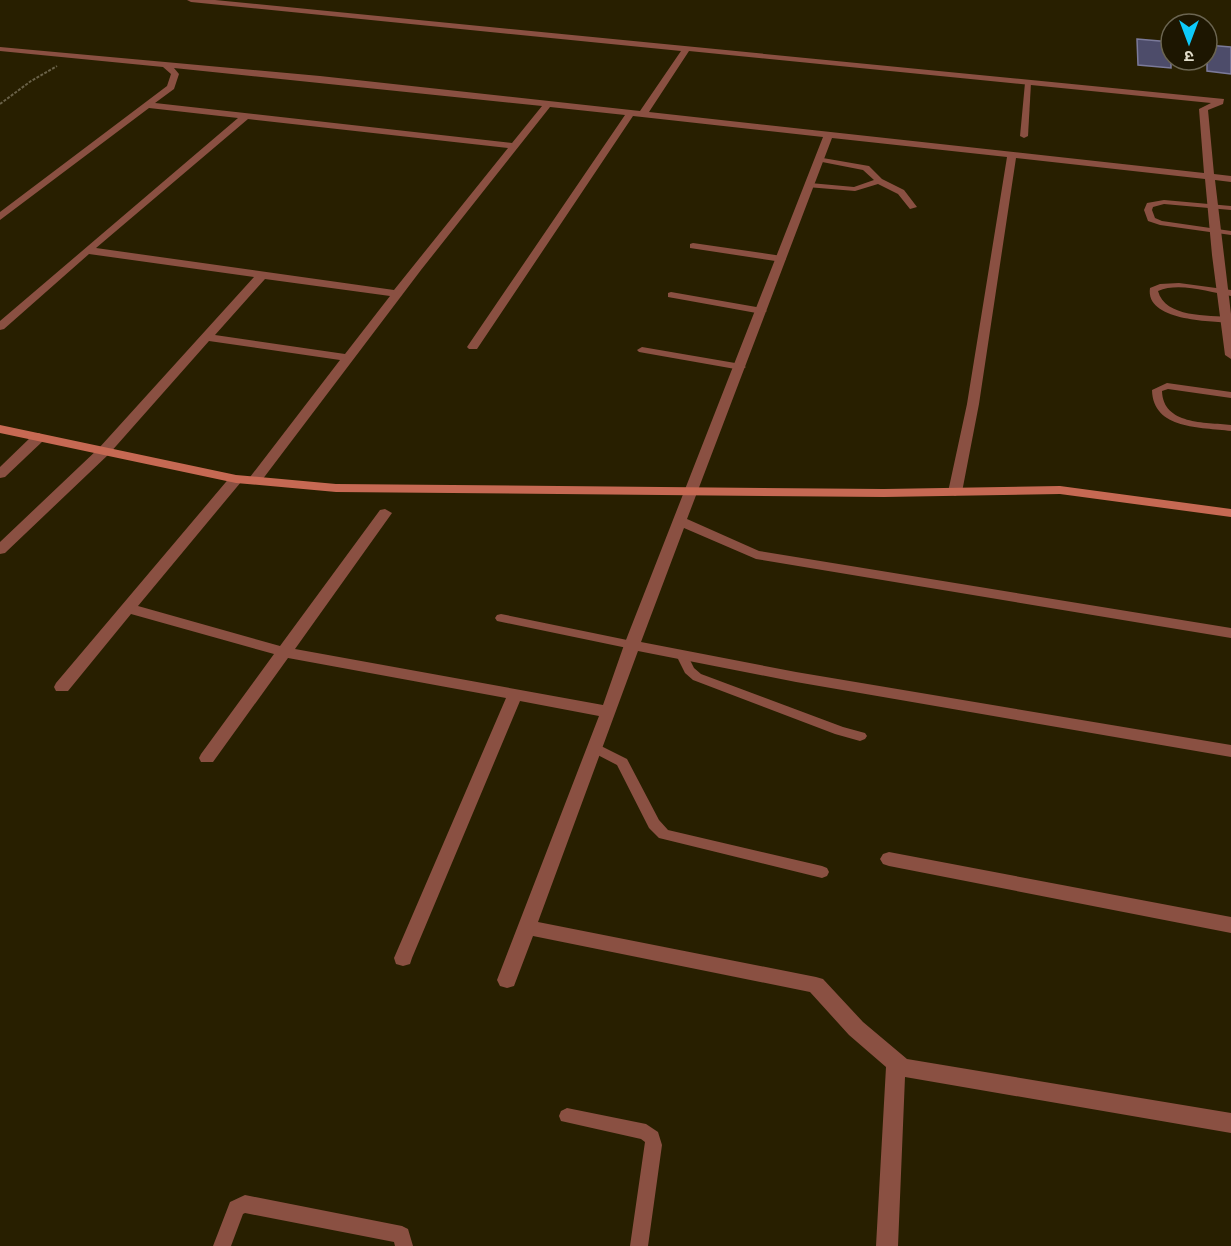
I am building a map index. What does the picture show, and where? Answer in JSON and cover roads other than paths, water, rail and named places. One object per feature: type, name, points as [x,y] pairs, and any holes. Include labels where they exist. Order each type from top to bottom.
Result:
[{"type":"main road","points":[[0,429],[236,479],[336,488],[955,492],[1060,490],[1231,513]]},
{"type":"street","points":[[191,0],[1226,101]]},
{"type":"street","points":[[0,49],[320,79],[1231,179]]},
{"type":"street","points":[[643,114],[686,49]]},
{"type":"street","points":[[0,217],[171,87],[175,74],[167,66]]},
{"type":"street","points":[[1226,101],[1215,102],[1203,109],[1215,231],[1226,292],[1231,355]]},
{"type":"street","points":[[254,481],[397,294],[548,104]]},
{"type":"street","points":[[148,105],[514,146]]},
{"type":"street","points":[[473,347],[631,113]]},
{"type":"street","points":[[0,327],[87,250],[246,116]]},
{"type":"street","points":[[507,980],[609,712],[632,645],[741,367],[828,135]]},
{"type":"street","points":[[955,492],[973,404],[1012,155]]},
{"type":"street","points":[[87,250],[397,294]]},
{"type":"street","points":[[0,550],[104,451],[262,275]]},
{"type":"street","points":[[206,338],[348,358]]},
{"type":"street","points":[[0,474],[39,437]]},
{"type":"street","points":[[62,687],[236,479]]},
{"type":"street","points":[[207,759],[385,513]]},
{"type":"street","points":[[681,521],[756,555],[1231,633]]},
{"type":"street","points":[[128,608],[284,652],[609,712]]},
{"type":"street","points":[[632,645],[796,677],[1231,751]]},
{"type":"street","points":[[403,958],[515,695]]},
{"type":"street","points":[[889,860],[1231,925]]},
{"type":"street","points":[[527,927],[816,985],[840,1013],[882,1054],[902,1067],[1231,1123]]},
{"type":"street","points":[[888,1246],[896,1063]]},
{"type":"lane","points":[[1024,136],[1028,83]]},
{"type":"lane","points":[[820,159],[866,168],[879,180],[901,192],[913,207]]},
{"type":"lane","points":[[810,185],[855,189],[879,180]]},
{"type":"lane","points":[[1231,208],[1164,202],[1150,205],[1148,215],[1160,223],[1231,233]]},
{"type":"lane","points":[[693,246],[782,259]]},
{"type":"lane","points":[[1226,292],[1164,285],[1153,290],[1153,297],[1156,303],[1166,310],[1229,320]]},
{"type":"lane","points":[[671,295],[762,311]]},
{"type":"lane","points":[[642,350],[741,367]]},
{"type":"lane","points":[[1231,394],[1167,386],[1157,390],[1156,399],[1159,409],[1167,416],[1231,428]]},
{"type":"lane","points":[[501,618],[632,645]]},
{"type":"lane","points":[[682,654],[689,670],[698,677],[840,731],[860,736]]},
{"type":"lane","points":[[595,748],[622,762],[654,824],[664,834],[822,872]]},
{"type":"lane","points":[[567,1116],[646,1132],[652,1138],[654,1145],[639,1246]]},
{"type":"lane","points":[[222,1246],[236,1208],[245,1204],[402,1235],[404,1246]]}]
